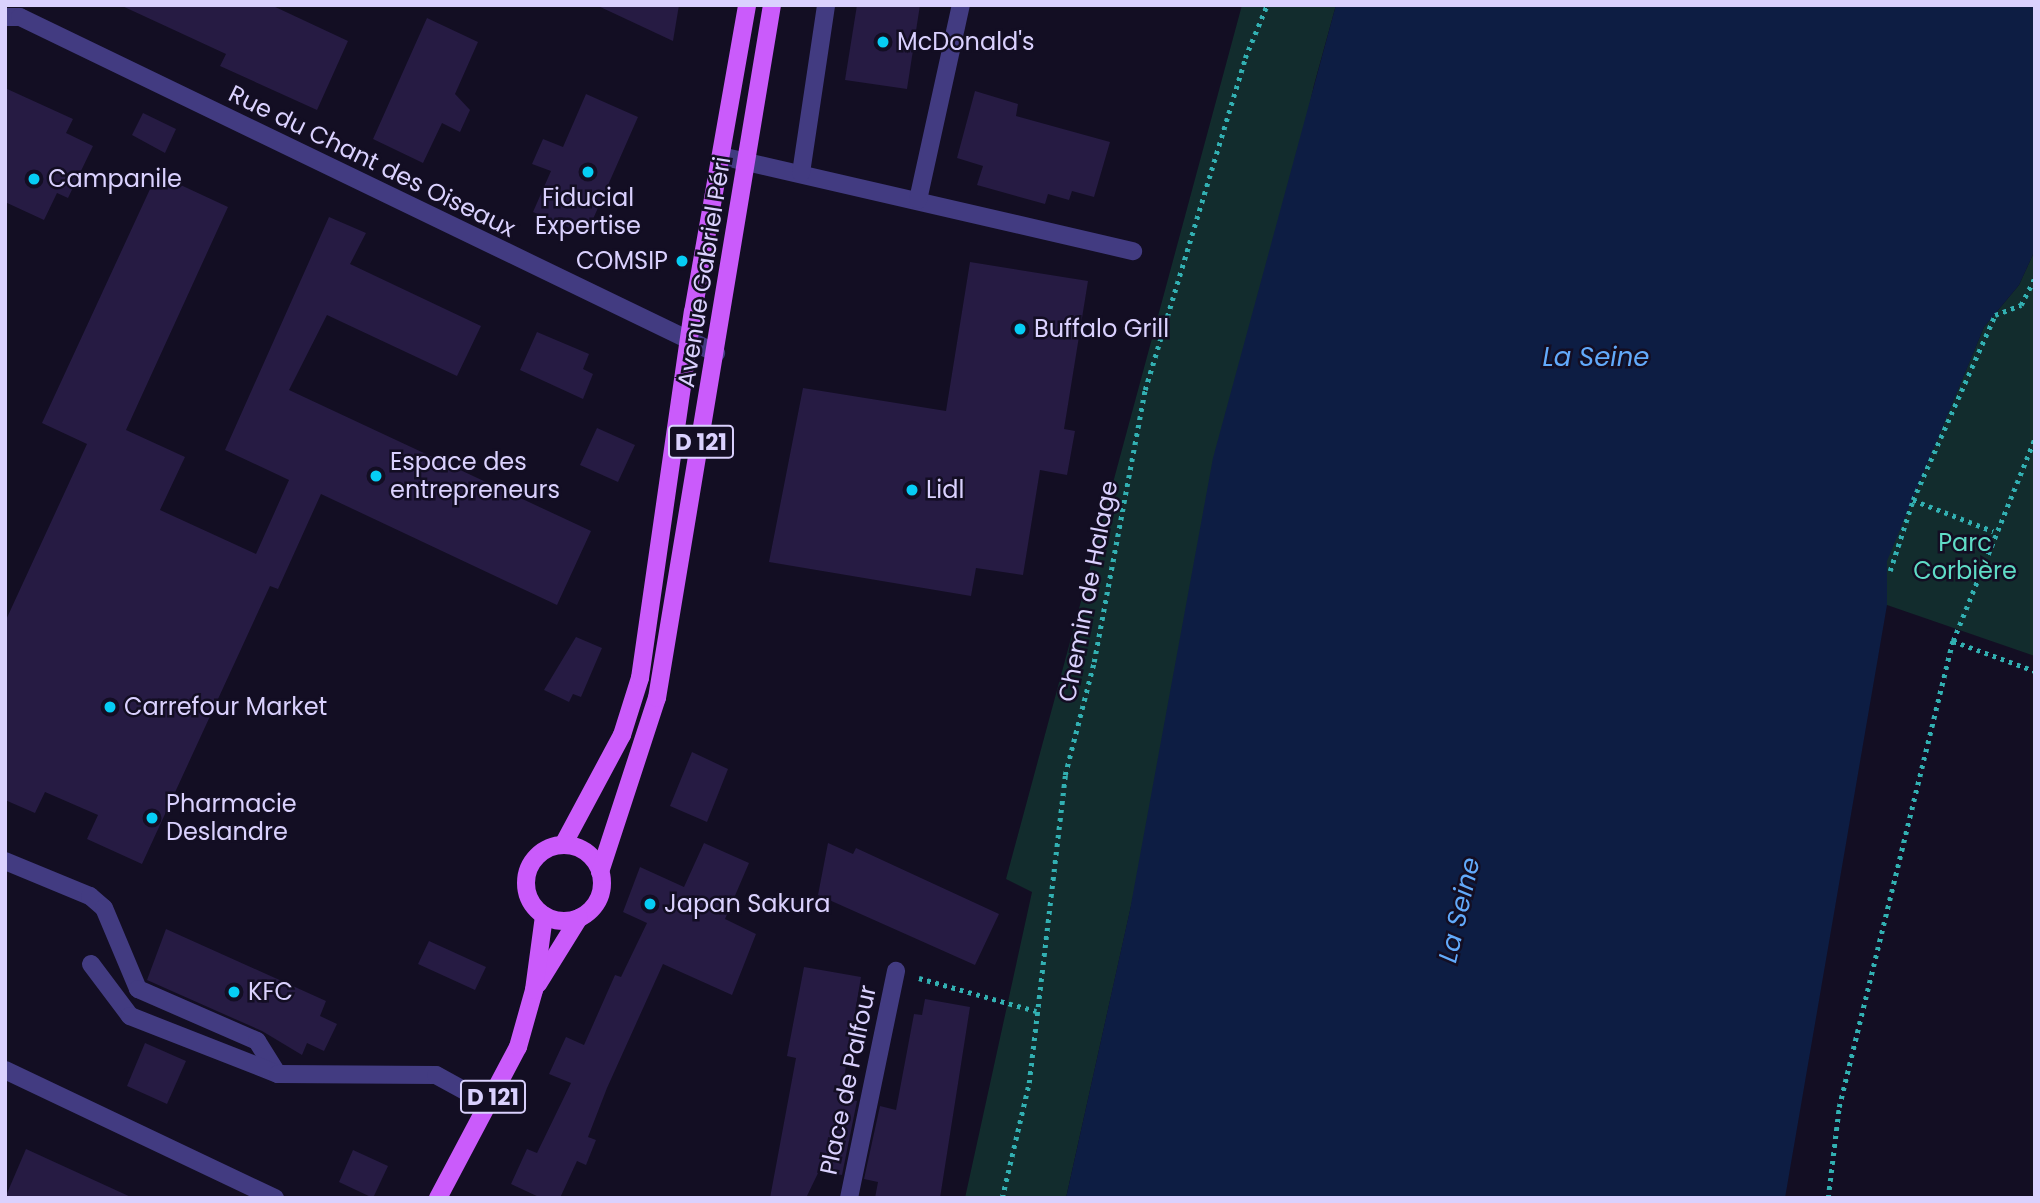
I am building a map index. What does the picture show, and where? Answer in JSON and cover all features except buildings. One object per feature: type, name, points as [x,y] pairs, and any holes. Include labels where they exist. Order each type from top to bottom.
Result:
[{"type":"main road","name":"Avenue Gabriel Péri","points":[[564,845],[622,735],[640,678],[690,344],[747,5]]},
{"type":"main road","name":"Avenue Gabriel Péri","points":[[534,990],[579,918],[596,903],[600,872],[657,698],[772,5]]},
{"type":"main road","points":[[579,918],[544,916],[530,901],[528,867],[542,851],[564,845],[585,852],[600,872]]},
{"type":"main road","name":"Avenue Gabriel Péri","points":[[438,1198],[518,1047],[534,990],[544,916]]},
{"type":"street","points":[[801,173],[826,5]]},
{"type":"street","points":[[918,200],[961,5]]},
{"type":"street","name":"Rue du Chant des Oiseaux","points":[[5,17],[20,17],[690,344],[716,353]]},
{"type":"street","points":[[721,156],[1133,251]]},
{"type":"street","points":[[5,861],[90,896],[104,908],[138,989],[257,1041],[278,1074]]},
{"type":"street","points":[[91,964],[130,1016],[278,1074],[436,1075],[489,1104]]},
{"type":"street","name":"Place de Palfour","points":[[849,1198],[896,971]]},
{"type":"street","points":[[5,1070],[275,1198]]},
{"type":"path","name":"Chemin de Halage","points":[[1002,1198],[1029,1083],[1035,1011],[1053,906],[1065,775],[1094,662],[1145,390],[1245,58],[1267,5]]},
{"type":"path","points":[[1890,571],[1913,500],[1995,315],[2021,306],[2035,278]]},
{"type":"path","points":[[1828,1198],[1839,1107],[1953,641],[1993,531],[2035,438]]},
{"type":"path","points":[[1913,500],[1993,531]]},
{"type":"path","points":[[1953,641],[2035,671]]},
{"type":"path","points":[[896,971],[1035,1011]]},
{"type":"green space","points":[[1242,5],[1336,5],[1314,85],[1066,1198],[965,1198],[1032,892],[1006,879]]},
{"type":"green space","name":"Parc Corbière","points":[[2035,250],[2035,656],[1887,605],[1886,561],[1984,327],[2019,285]]},
{"type":"water","name":"La Seine","points":[[1336,5],[2035,5],[2035,250],[2019,285],[1984,327],[1887,561],[1887,605],[1785,1198],[1066,1198],[1130,910],[1213,458]]},
{"type":"place","name":"McDonald's","points":[[883,42]]},
{"type":"place","name":"Fiducial Expertise","points":[[588,172]]},
{"type":"place","name":"Campanile","points":[[34,179]]},
{"type":"place","name":"COMSIP","points":[[682,261]]},
{"type":"place","name":"Buffalo Grill","points":[[1020,329]]},
{"type":"place","name":"Espace des entrepreneurs","points":[[376,476]]},
{"type":"place","name":"Lidl","points":[[912,490]]},
{"type":"place","name":"Carrefour Market","points":[[110,707]]},
{"type":"place","name":"Pharmacie Deslandre","points":[[152,818]]},
{"type":"place","name":"Japan Sakura","points":[[650,904]]},
{"type":"place","name":"KFC","points":[[234,992]]}]
